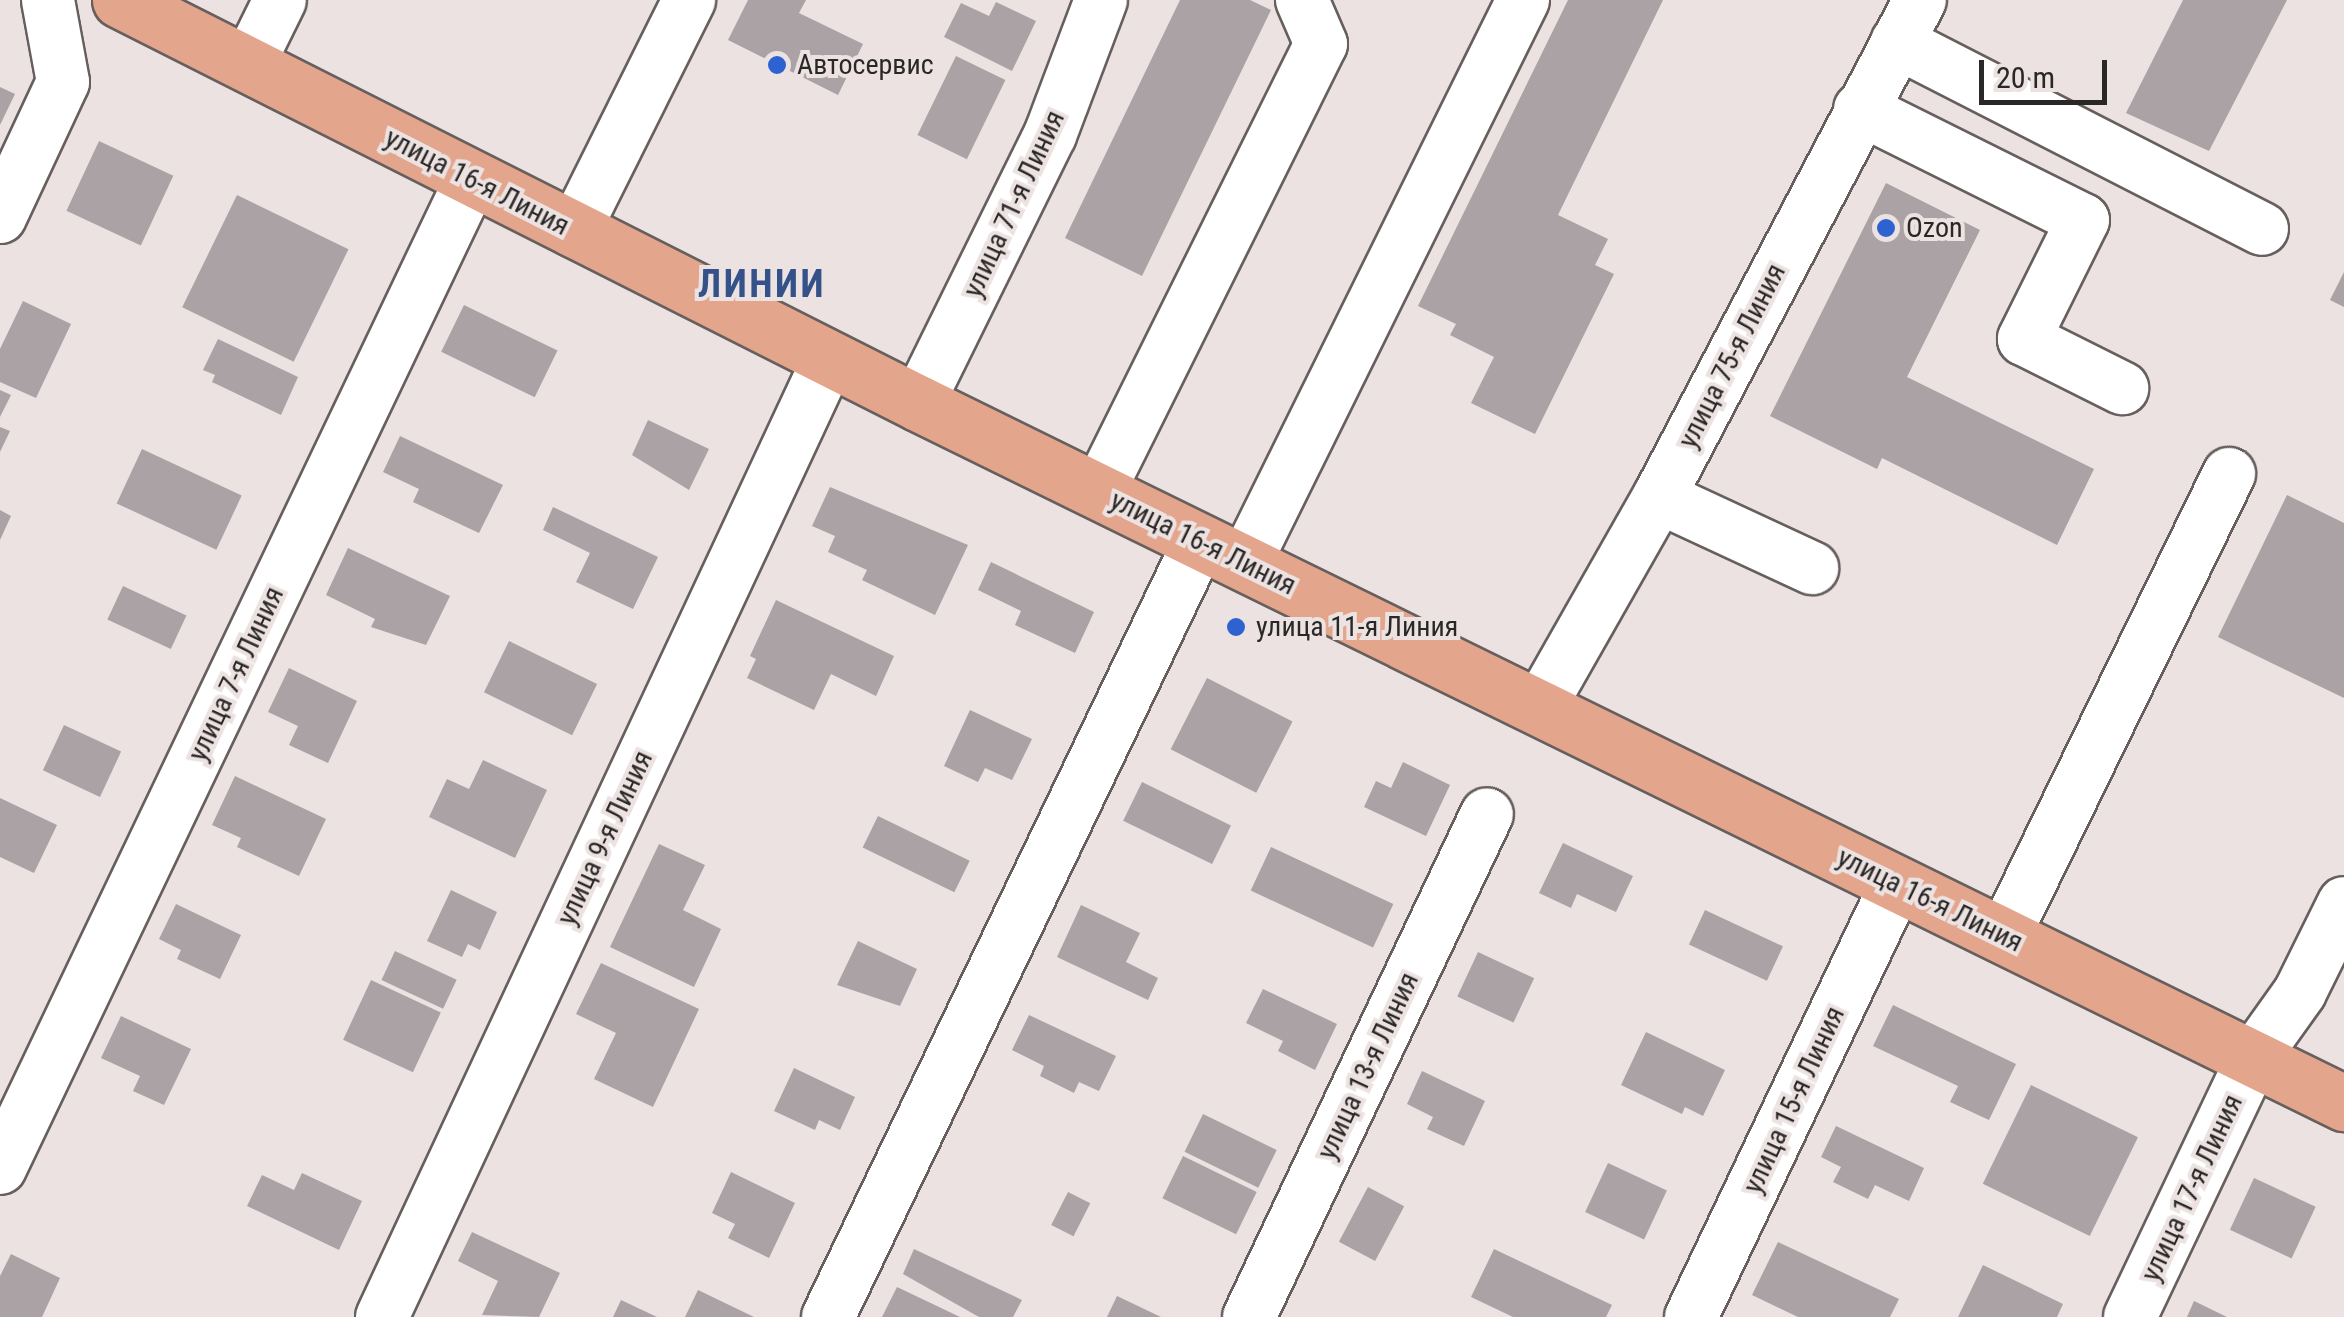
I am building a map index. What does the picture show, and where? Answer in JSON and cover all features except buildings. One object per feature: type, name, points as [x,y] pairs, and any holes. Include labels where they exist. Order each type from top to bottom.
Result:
[{"type":"main road","name":"улица 16-я Линия","points":[[120,0],[918,404],[2344,1103]]},
{"type":"street","points":[[0,217],[63,82],[48,0]]},
{"type":"street","points":[[248,65],[280,0]]},
{"type":"street","points":[[574,231],[689,0]]},
{"type":"street","name":"улица 71-я Линия","points":[[918,404],[1050,135],[1101,0]]},
{"type":"street","points":[[1098,491],[1321,44],[1302,0]]},
{"type":"street","points":[[828,1317],[1222,552],[1524,0]]},
{"type":"street","points":[[1908,21],[2262,229]]},
{"type":"street","name":"улица 75-я Линия","points":[[1539,708],[1659,497],[1908,21]]},
{"type":"street","points":[[1860,109],[2083,220],[2024,339],[2122,388]]},
{"type":"street","name":"улица 7-я Линия","points":[[1,1162],[471,180]]},
{"type":"street","name":"улица 9-я Линия","points":[[382,1317],[829,359]]},
{"type":"street","points":[[2004,936],[2229,474]]},
{"type":"street","points":[[1659,497],[1812,568]]},
{"type":"street","name":"улица 13-я Линия","points":[[1249,1317],[1487,814]]},
{"type":"street","name":"улица 15-я Линия","points":[[1691,1317],[1897,884]]},
{"type":"street","name":"улица 17-я Линия","points":[[2130,1317],[2253,1058],[2300,992],[2344,903]]},
{"type":"place","name":"Автосервис","points":[[777,65]]},
{"type":"place","name":"Ozon","points":[[1886,228]]},
{"type":"place","name":"улица 11-я Линия","points":[[1236,627]]},
{"type":"district","name":"ЛИНИИ","points":[[762,285]]}]
